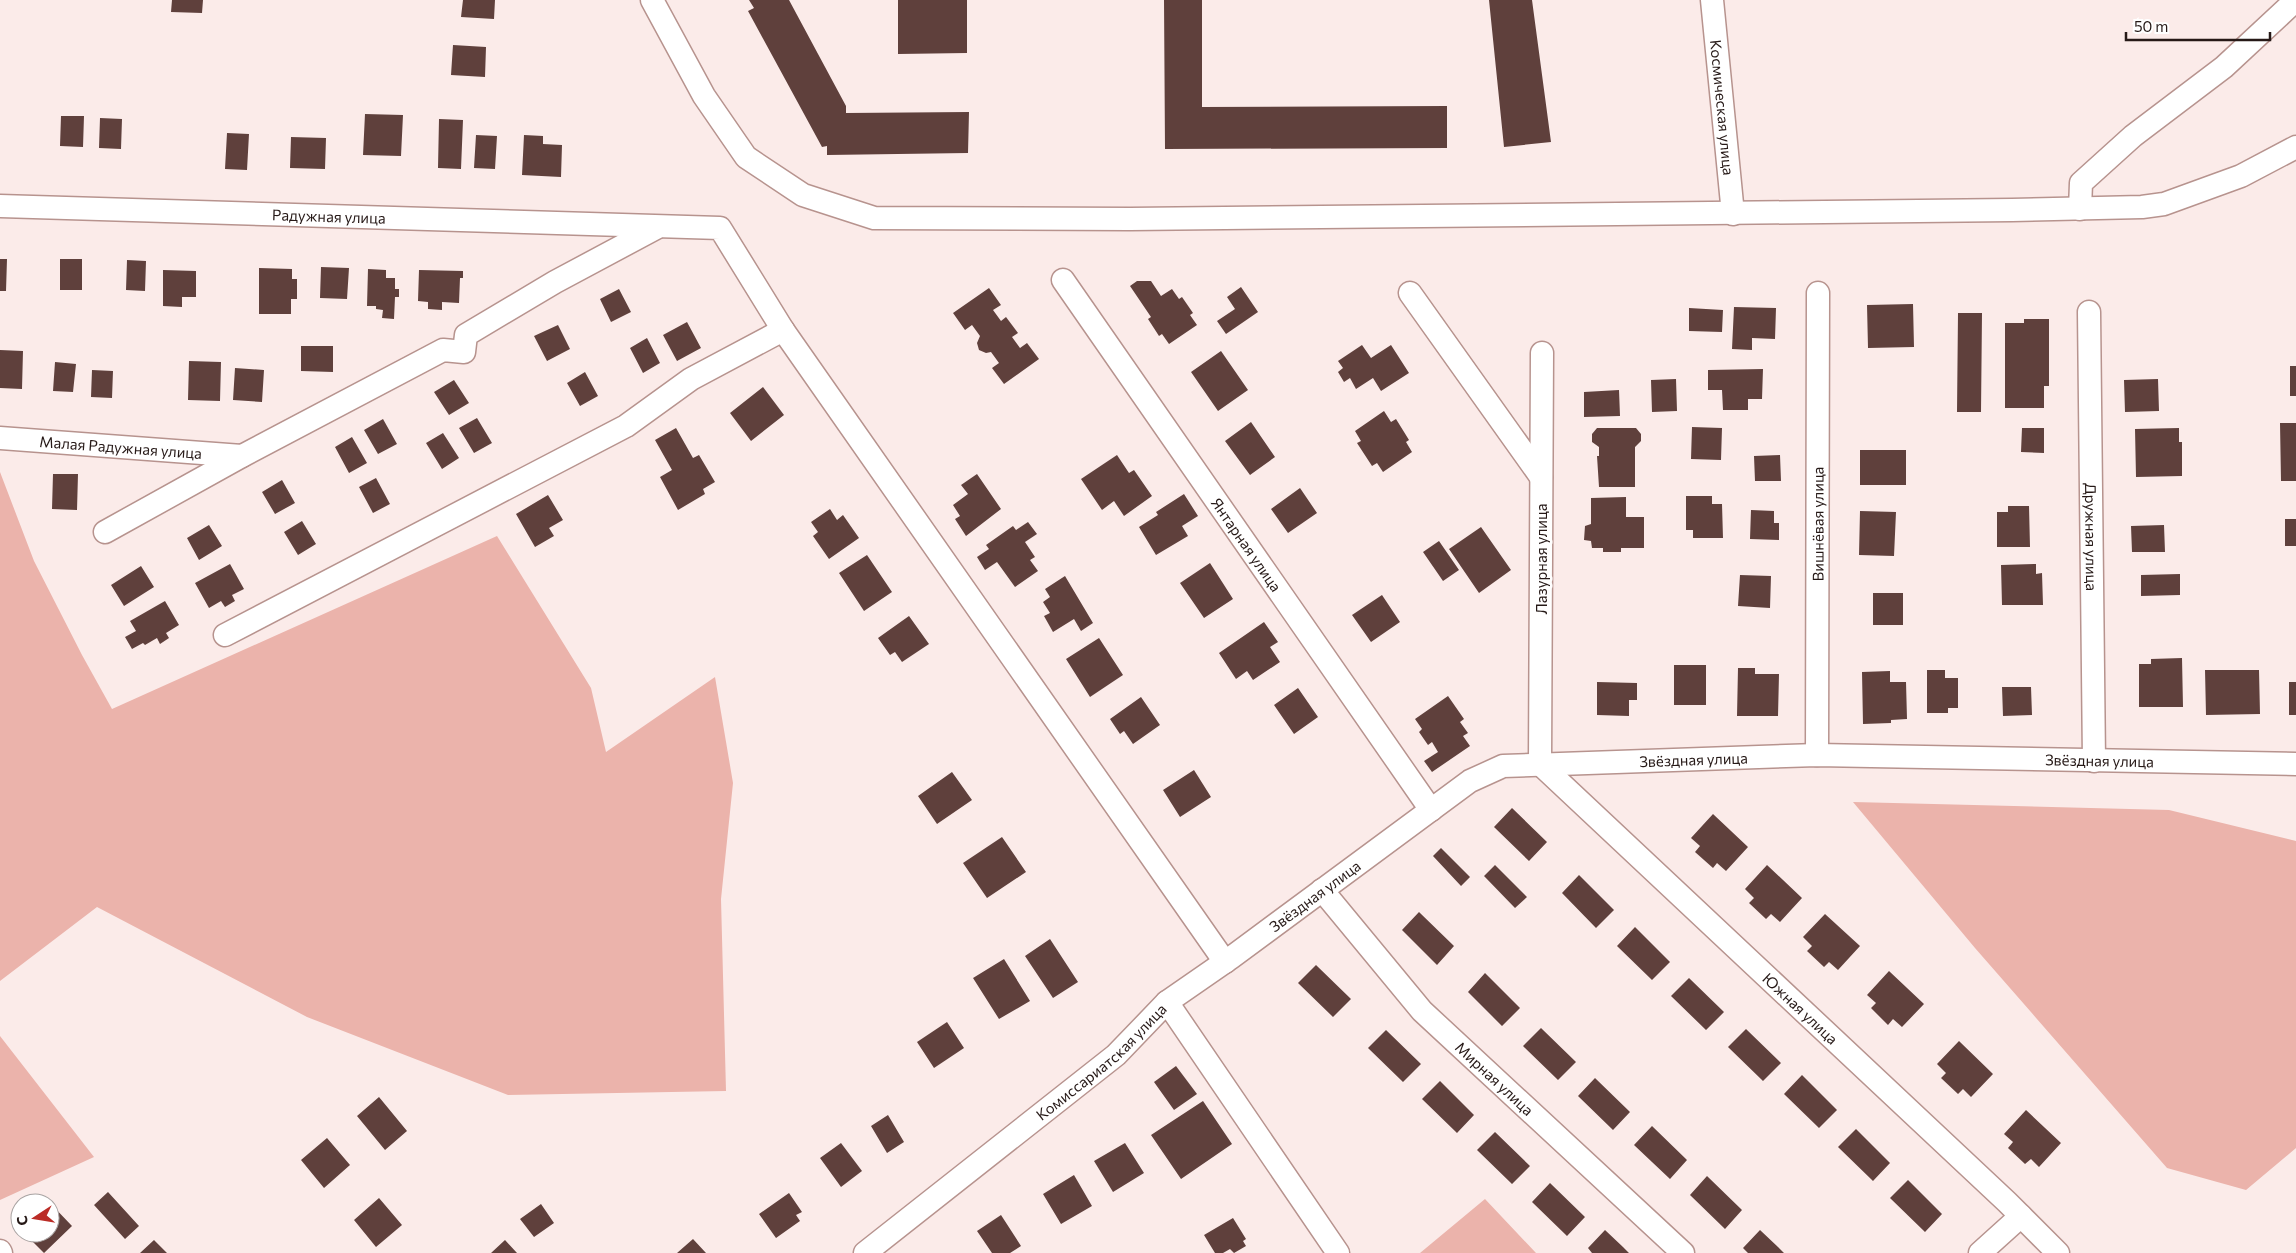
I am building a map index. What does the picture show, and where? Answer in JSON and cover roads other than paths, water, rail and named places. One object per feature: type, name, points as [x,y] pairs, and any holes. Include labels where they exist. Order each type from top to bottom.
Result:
[{"type":"street","points":[[652,0],[704,96],[746,157],[803,196],[874,218],[1140,219],[1733,214],[2142,207],[2164,204],[2241,176],[2296,147]]},
{"type":"street","name":"Космическая улица","points":[[1712,0],[1733,214]]},
{"type":"street","points":[[2080,209],[2081,183],[2133,136],[2224,67],[2296,0]]},
{"type":"street","name":"Радужная улица","points":[[0,206],[657,228],[720,228],[783,330]]},
{"type":"street","points":[[104,532],[242,456],[443,350],[464,352],[466,335],[555,282],[657,228]]},
{"type":"street","name":"Янтарная улица","points":[[1064,280],[1431,810]]},
{"type":"street","name":"Вишнёвая улица","points":[[1817,755],[1818,293]]},
{"type":"street","points":[[1410,294],[1541,477]]},
{"type":"street","name":"Дружная улица","points":[[2089,312],[2094,761]]},
{"type":"street","points":[[225,635],[618,431],[692,379],[783,330],[1225,962]]},
{"type":"street","name":"Лазурная улица","points":[[1540,764],[1542,353]]},
{"type":"street","name":"Малая Радужная улица","points":[[0,438],[242,456]]},
{"type":"street","name":"Звёздная улица","points":[[1167,1002],[1225,962],[1470,781],[1503,766],[1817,755],[2296,764]]},
{"type":"street","name":"Южная улица","points":[[1540,764],[2021,1216],[2058,1253]]},
{"type":"street","name":"Мирная улица","points":[[1322,890],[1422,1010],[1683,1253]]},
{"type":"street","name":"Комиссариатская улица","points":[[865,1253],[1116,1055],[1167,1002],[1338,1253]]},
{"type":"street","points":[[1980,1253],[2021,1216]]}]
